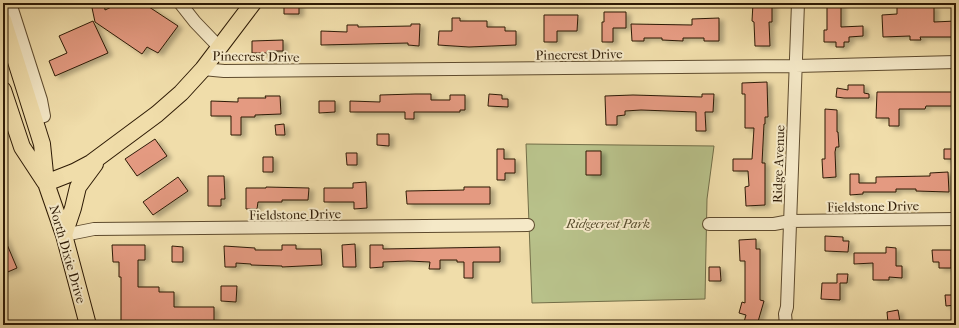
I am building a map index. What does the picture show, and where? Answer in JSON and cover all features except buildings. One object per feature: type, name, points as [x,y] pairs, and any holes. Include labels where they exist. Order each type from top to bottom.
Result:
[{"type":"main road","points":[[46,183],[92,163],[157,114],[181,93],[203,69],[253,3]]},
{"type":"main road","name":"North Dixie Drive","points":[[3,20],[42,144],[46,183],[64,235],[88,325]]},
{"type":"main road","name":"North Dixie Drive","points":[[4,93],[22,147],[46,183]]},
{"type":"main road","points":[[4,93],[15,114],[24,122],[34,119]]},
{"type":"main road","points":[[64,235],[78,187],[102,154]]},
{"type":"street","points":[[10,3],[41,100],[44,116],[34,119]]},
{"type":"street","points":[[180,3],[195,22],[219,47]]},
{"type":"street","name":"Ridge Avenue","points":[[784,321],[787,307],[798,3]]},
{"type":"street","name":"Pinecrest Drive","points":[[203,69],[224,72],[796,66],[956,62]]},
{"type":"street","name":"Fieldstone Drive","points":[[709,224],[774,224],[790,221],[956,219]]},
{"type":"street","name":"Fieldstone Drive","points":[[64,235],[94,229],[528,225]]},
{"type":"green space","name":"Ridgecrest Park","points":[[526,144],[714,146],[707,199],[705,299],[532,303]]}]
